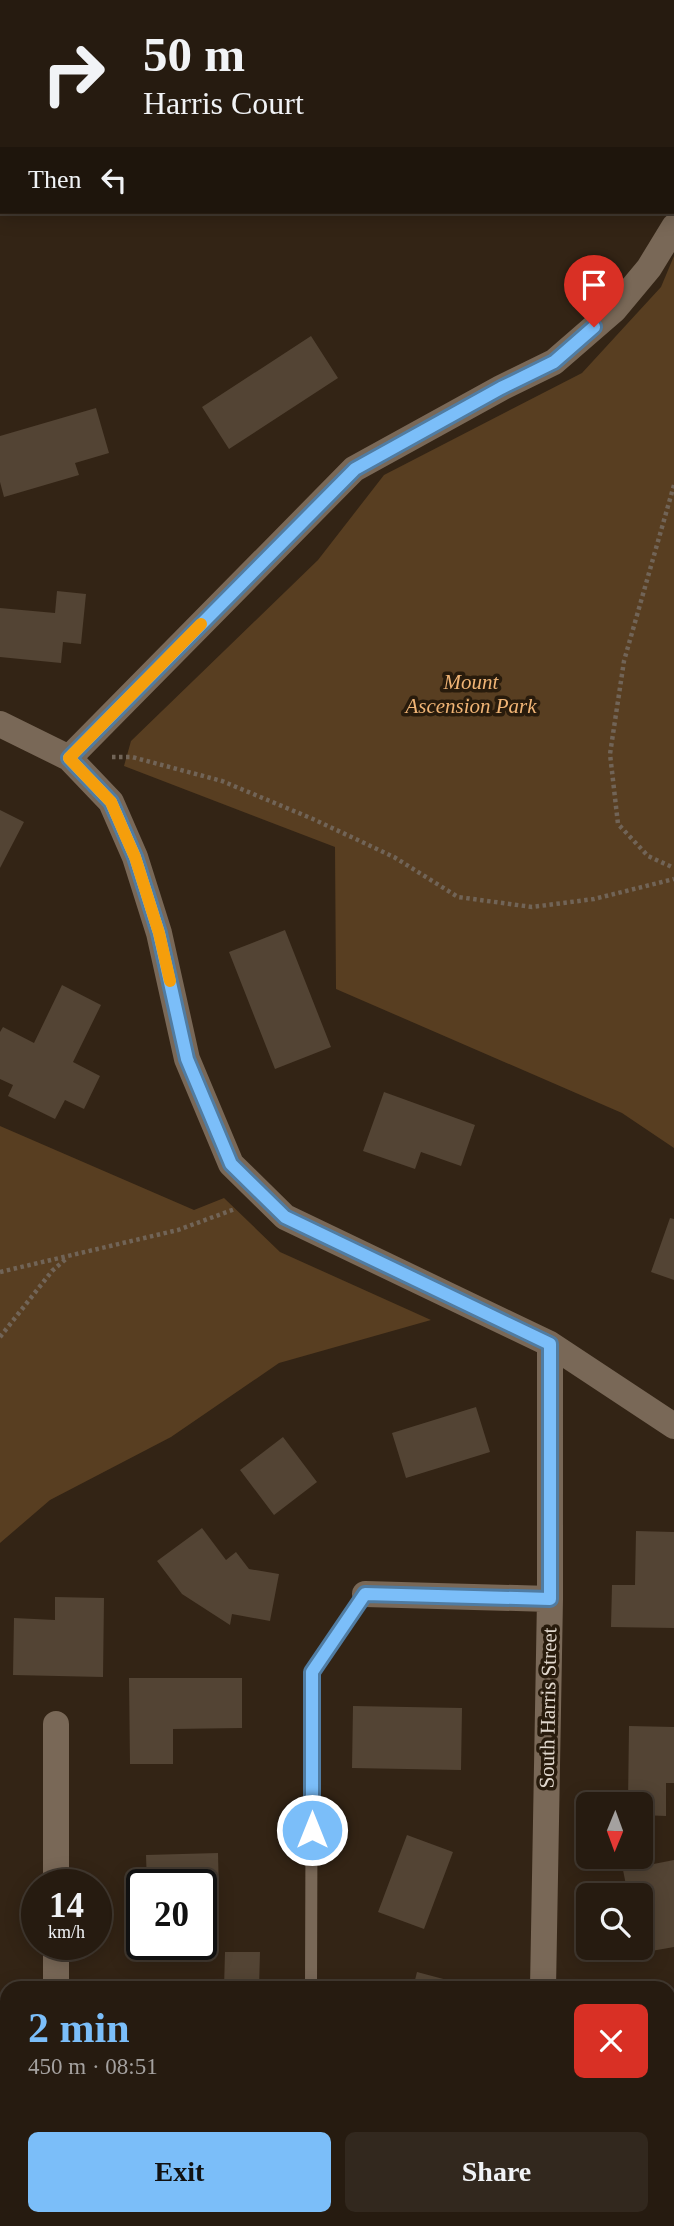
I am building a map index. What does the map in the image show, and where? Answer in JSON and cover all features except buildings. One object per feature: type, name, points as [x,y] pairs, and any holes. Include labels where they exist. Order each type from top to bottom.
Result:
[{"type":"street","points":[[69,758],[355,469],[501,388],[554,362],[614,310],[649,268],[674,227]]},
{"type":"street","points":[[0,724],[69,758],[111,802],[130,846],[159,933],[187,1059],[231,1164],[285,1217],[550,1344],[674,1426]]},
{"type":"street","name":"South Harris Street","points":[[543,1981],[550,1599],[550,1344]]},
{"type":"street","points":[[365,1594],[550,1599]]},
{"type":"street","points":[[56,1724],[56,1869]]},
{"type":"street","points":[[56,1960],[56,1981]]},
{"type":"lane","points":[[311,1981],[312,1672],[365,1594]]},
{"type":"path","points":[[674,485],[624,661],[610,754],[618,824],[648,856],[674,868]]},
{"type":"path","points":[[69,758],[132,757],[222,781],[394,857],[458,897],[532,907],[594,899],[674,879]]},
{"type":"path","points":[[0,1272],[178,1230],[266,1198]]},
{"type":"path","points":[[0,1337],[52,1271],[69,1256]]},
{"type":"green space","name":"Mount Ascension Park","points":[[674,256],[674,1148],[622,1113],[336,989],[335,847],[124,766],[131,741],[318,560],[384,475],[582,373],[661,287]]},
{"type":"green space","points":[[0,1126],[194,1210],[224,1198],[280,1252],[431,1320],[279,1363],[171,1437],[50,1500],[0,1543]]},
{"type":"slow traffic","points":[[170,981],[159,933],[135,857],[111,802],[69,758],[201,624]]},
{"type":"route","points":[[312,1830],[312,1672],[365,1594],[550,1599],[550,1344],[285,1217],[231,1164],[187,1059],[159,933],[135,857],[111,802],[69,758],[355,469],[501,388],[554,362],[594,327]]}]
